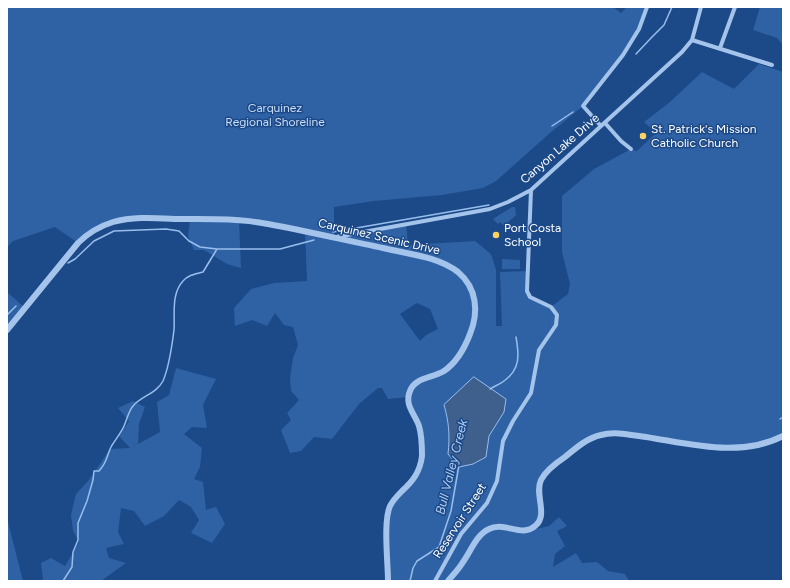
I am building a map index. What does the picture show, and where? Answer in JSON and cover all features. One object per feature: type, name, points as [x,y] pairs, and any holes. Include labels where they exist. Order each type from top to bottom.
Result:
[{"type":"street","points":[[631,149],[583,106],[623,55],[639,29],[647,7]]},
{"type":"street","name":"Canyon Lake Drive","points":[[334,237],[490,209],[508,202],[531,190],[682,52],[692,40],[701,7]]},
{"type":"street","points":[[720,48],[734,7]]},
{"type":"street","points":[[692,40],[772,65]]},
{"type":"street","name":"Reservoir Street","points":[[435,581],[461,534],[487,503],[497,481],[503,441],[513,421],[531,393],[539,350],[556,325],[557,315],[551,307],[530,297],[527,291],[531,190]]},
{"type":"street","name":"Carquinez Scenic Drive","points":[[7,330],[78,243],[94,230],[112,222],[124,220],[143,218],[234,220],[267,224],[334,237],[426,258],[441,263],[454,270],[463,277],[470,287],[476,303],[476,313],[468,340],[456,359],[444,371],[417,382],[409,392],[409,407],[420,429],[422,456],[420,469],[414,479],[389,506],[387,524],[388,581]]},
{"type":"street","points":[[448,581],[463,563],[478,537],[488,529],[498,526],[523,530],[533,528],[537,525],[541,515],[539,488],[544,475],[564,457],[594,437],[605,434],[623,434],[736,448],[756,446],[783,436]]},
{"type":"green space","name":"Carquinez Regional Shoreline","points":[[7,7],[613,7],[621,13],[627,7],[647,7],[639,29],[623,55],[583,106],[496,181],[483,188],[442,195],[374,201],[334,207],[334,237],[406,224],[408,245],[475,241],[491,254],[496,270],[496,326],[502,326],[500,272],[529,271],[527,291],[530,297],[551,307],[568,294],[570,284],[562,252],[562,196],[594,169],[631,149],[637,151],[656,133],[644,122],[670,102],[702,72],[734,89],[759,64],[783,72],[783,436],[736,448],[616,433],[583,443],[541,480],[541,515],[531,530],[549,526],[559,517],[567,526],[557,531],[565,546],[555,554],[553,567],[576,553],[582,563],[597,562],[608,571],[625,574],[629,581],[388,581],[388,512],[417,474],[422,442],[408,397],[388,399],[382,388],[378,388],[359,404],[332,439],[314,437],[301,451],[290,453],[281,430],[291,420],[287,413],[299,400],[291,391],[290,378],[293,358],[298,345],[293,327],[284,325],[275,313],[267,326],[252,320],[235,326],[234,308],[251,289],[274,283],[307,281],[305,232],[239,220],[241,268],[227,264],[204,250],[194,250],[188,236],[190,219],[118,220],[78,243],[55,227],[13,241],[7,247]],"holes":[[[417,303],[430,309],[438,329],[426,335],[420,341],[400,314]],[[444,405],[504,412],[489,436],[486,456],[448,454],[449,429]]]},
{"type":"green space","points":[[760,7],[783,7],[783,45],[777,38],[753,30]]},
{"type":"green space","points":[[512,207],[515,207],[516,215],[504,226],[500,222],[498,224],[493,219]]},
{"type":"green space","points":[[502,259],[520,260],[520,269],[502,269]]},
{"type":"green space","points":[[7,292],[25,308],[7,330]]},
{"type":"green space","points":[[176,368],[216,379],[203,405],[207,428],[192,427],[184,434],[202,448],[200,467],[194,479],[203,482],[206,510],[216,507],[225,524],[212,543],[191,533],[199,520],[191,507],[179,500],[164,516],[145,526],[134,511],[121,508],[118,532],[124,544],[106,548],[109,558],[126,563],[101,581],[41,581],[43,579],[41,563],[51,558],[65,566],[79,542],[73,531],[71,515],[76,494],[89,480],[110,449],[130,448],[119,436],[129,421],[118,408],[133,401],[145,407],[139,424],[138,444],[160,432],[157,402],[169,395]]},
{"type":"green space","points":[[7,518],[23,581],[7,581]]},
{"type":"shaded area","points":[[474,377],[506,399],[504,412],[489,436],[486,457],[473,464],[459,467],[448,454],[449,429],[444,405]]},
{"type":"waterway","name":"Bull Valley Creek","points":[[636,54],[664,25],[672,7]]},
{"type":"waterway","name":"Bull Valley Creek","points":[[552,126],[573,112]]},
{"type":"waterway","points":[[333,232],[489,205]]},
{"type":"waterway","points":[[68,263],[75,259],[94,241],[114,231],[166,229],[179,231],[189,241],[200,247],[217,249],[280,249],[314,240]]},
{"type":"waterway","points":[[63,581],[72,567],[73,552],[78,540],[78,523],[87,501],[94,471],[99,471],[104,464],[111,447],[123,429],[133,406],[153,392],[163,381],[171,349],[174,330],[175,298],[179,286],[187,277],[203,272],[217,249]]},
{"type":"waterway","points":[[7,315],[16,306]]},
{"type":"waterway","name":"Bull Valley Creek","points":[[490,389],[510,376],[516,366],[518,361],[516,337]]},
{"type":"waterway","name":"Bull Valley Creek","points":[[410,581],[413,568],[417,561],[439,547],[451,511],[459,465]]},
{"type":"place","name":"St. Patrick's Mission Catholic Church","points":[[643,136]]},
{"type":"place","name":"Port Costa School","points":[[496,235]]}]
